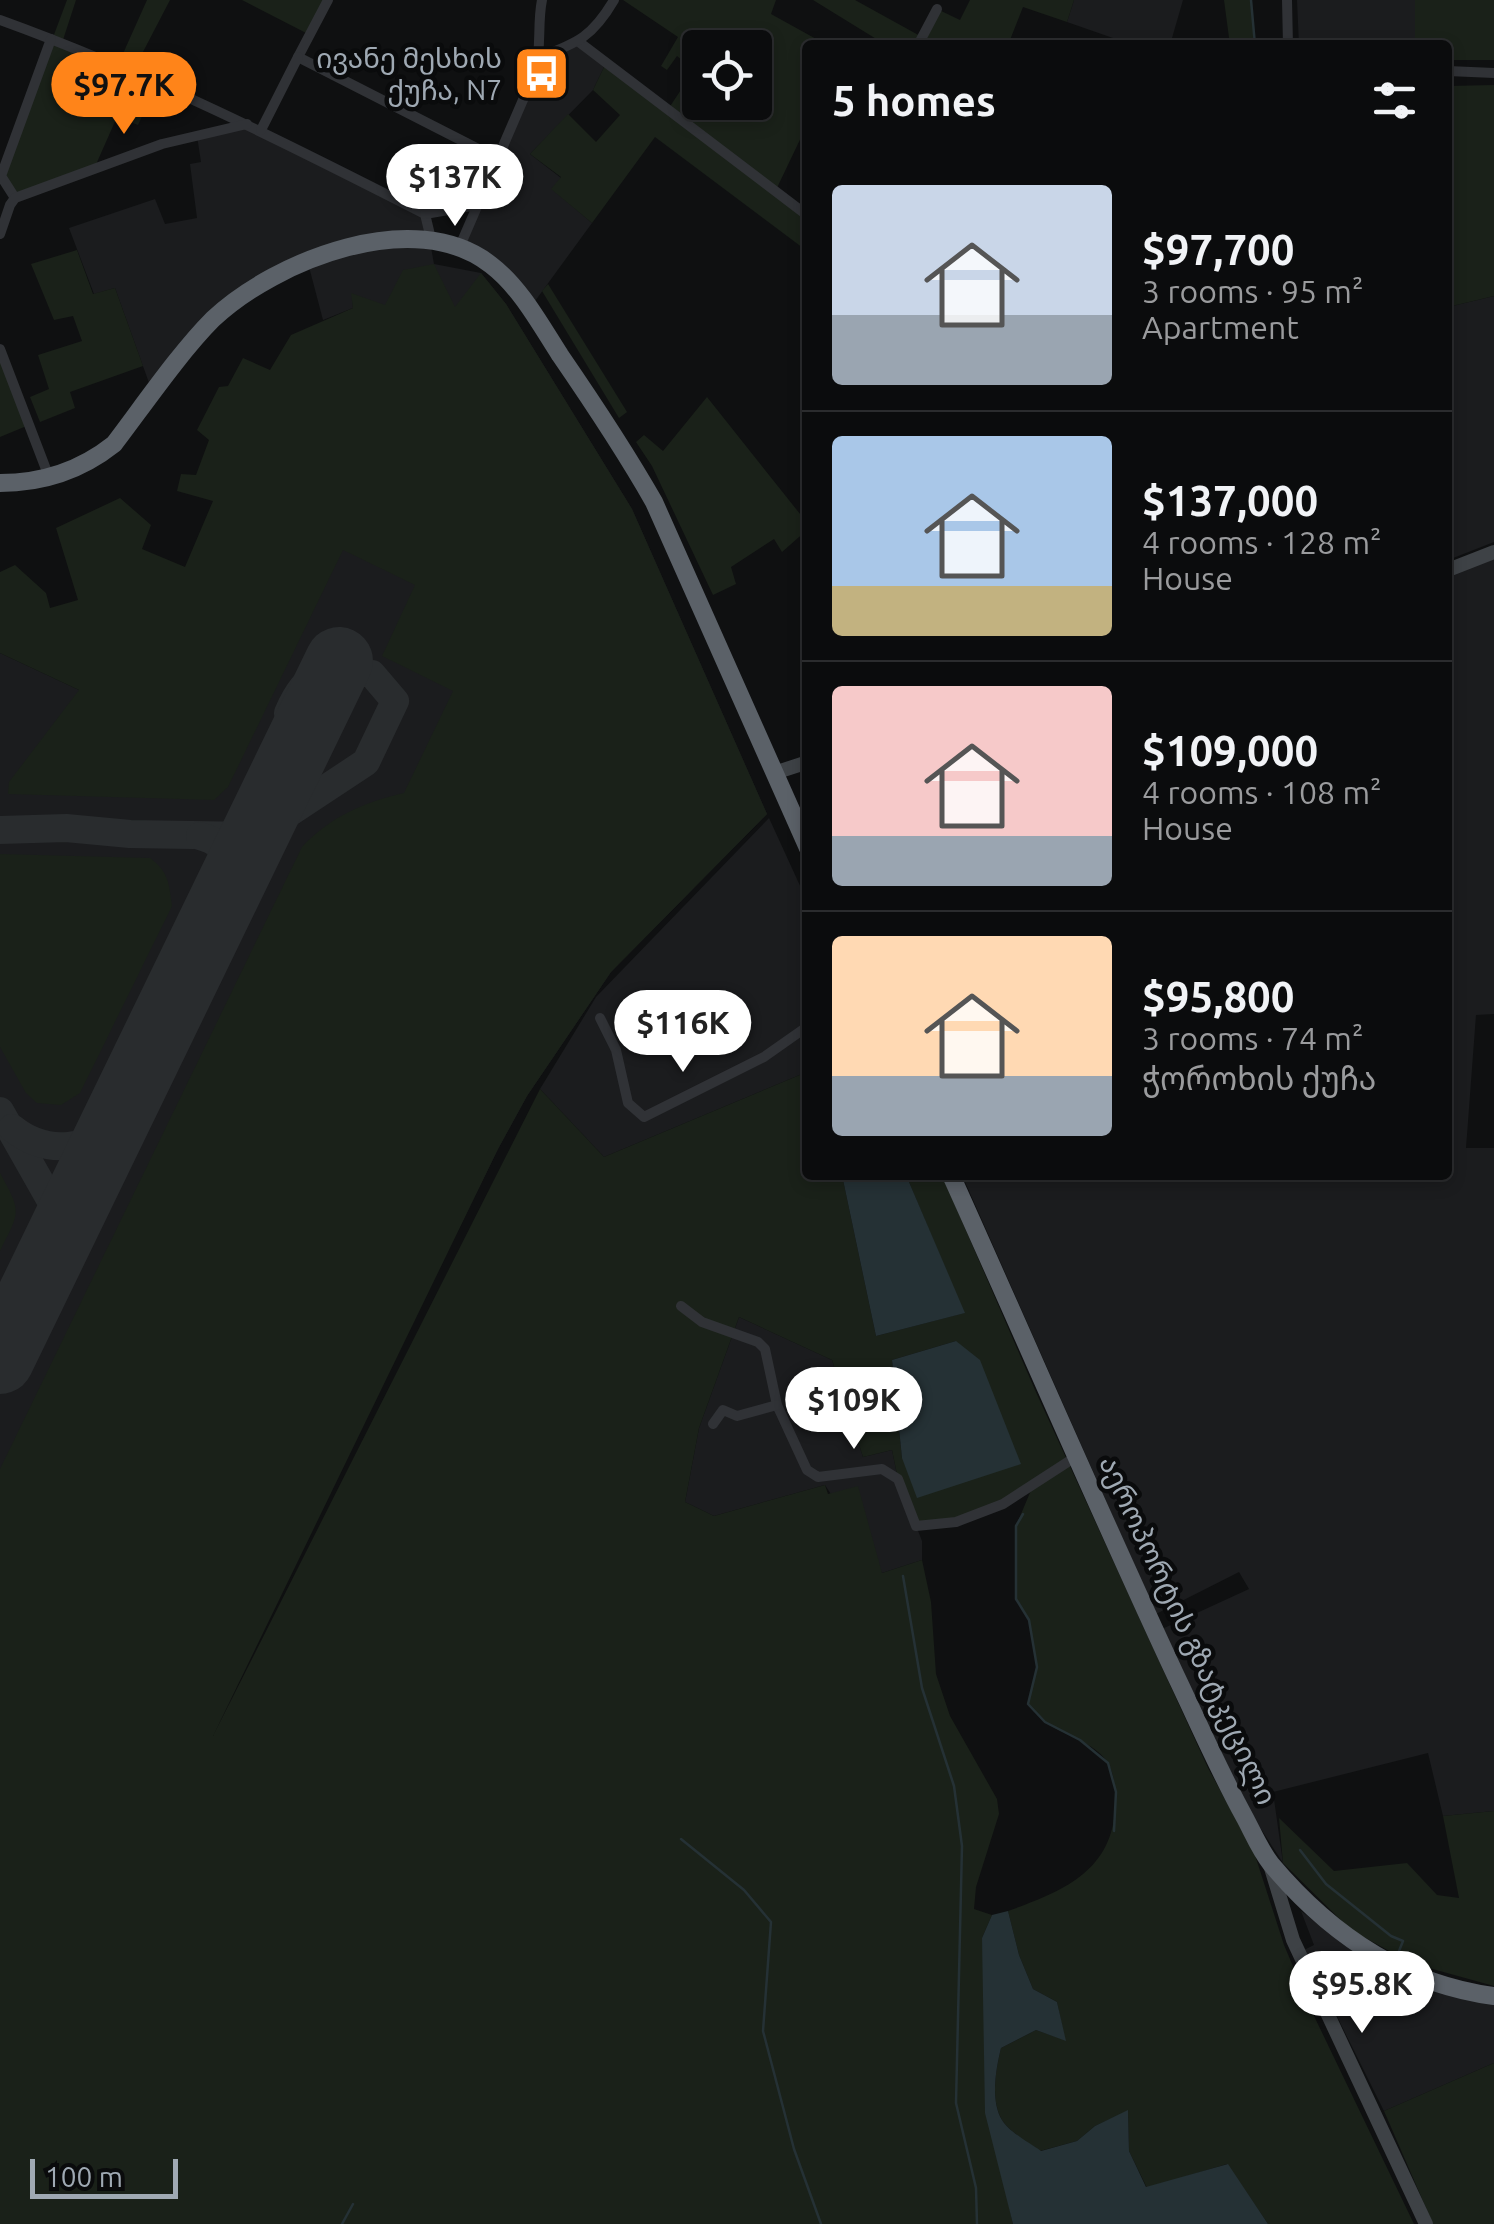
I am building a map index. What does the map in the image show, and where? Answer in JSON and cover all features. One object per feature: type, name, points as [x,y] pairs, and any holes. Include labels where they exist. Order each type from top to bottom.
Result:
[{"type":"highway","points":[[0,483],[49,478],[94,460],[114,444],[212,321],[240,297],[275,276],[341,249],[409,238],[460,246],[490,263],[530,308],[626,453],[654,502],[802,835]]},
{"type":"highway","name":"აეროპორტის გზატკეცილი","points":[[953,1180],[1231,1794],[1268,1860],[1314,1910],[1358,1946],[1401,1970],[1470,1993],[1494,1996]]},
{"type":"street","points":[[260,130],[328,0]]},
{"type":"street","points":[[460,246],[540,57],[542,0]]},
{"type":"street","points":[[540,57],[579,42],[600,23],[614,0]]},
{"type":"street","points":[[1287,0],[1288,40]]},
{"type":"street","points":[[921,40],[938,10]]},
{"type":"street","points":[[0,20],[247,124],[425,214],[477,205]]},
{"type":"street","points":[[15,198],[1,176],[51,39]]},
{"type":"street","points":[[579,42],[802,211]]},
{"type":"street","points":[[298,57],[496,158]]},
{"type":"street","points":[[1452,71],[1494,73]]},
{"type":"street","points":[[0,234],[15,198],[162,144],[247,124]]},
{"type":"street","points":[[425,214],[431,240]]},
{"type":"street","points":[[0,349],[49,478]]},
{"type":"street","points":[[1452,568],[1494,552]]},
{"type":"street","points":[[774,772],[802,764]]},
{"type":"street","points":[[600,1018],[616,1050],[628,1103],[644,1117],[764,1057],[802,1030]]},
{"type":"street","points":[[680,1306],[702,1322],[758,1342],[765,1349],[776,1405],[807,1470],[818,1477],[882,1469],[898,1479],[916,1526],[956,1522],[1003,1504],[1077,1456]]},
{"type":"street","points":[[713,1424],[723,1410],[737,1416],[776,1405]]},
{"type":"street","points":[[1268,1860],[1293,1940],[1426,2224]]},
{"type":"shaded area","points":[[67,0],[76,0],[62,43],[117,67],[147,0],[170,0],[132,73],[157,85],[138,125],[117,117],[94,169],[15,198],[1,176]]},
{"type":"shaded area","points":[[242,0],[327,0],[310,35]]},
{"type":"shaded area","points":[[623,0],[776,0],[771,14],[818,40],[802,40],[802,135],[775,192],[802,212],[802,247],[655,137],[592,223],[551,189],[561,177],[530,154],[568,114],[596,142],[620,115],[593,90],[606,63],[667,111],[682,88],[682,120],[772,120],[772,30],[682,30],[682,60],[677,56],[667,70],[661,66],[678,37]]},
{"type":"shaded area","points":[[813,0],[855,0],[922,37],[937,9],[960,20],[970,0],[1074,0],[1067,22],[1023,7],[1010,40],[878,40]]},
{"type":"shaded area","points":[[1074,0],[1183,0],[1171,40],[1119,40],[1067,22]]},
{"type":"shaded area","points":[[1224,0],[1251,0],[1255,40],[1229,40]]},
{"type":"shaded area","points":[[1297,0],[1415,0],[1415,40],[1299,40]]},
{"type":"shaded area","points":[[1415,0],[1494,0],[1494,60],[1452,60],[1452,40],[1415,40]]},
{"type":"shaded area","points":[[579,42],[606,63],[593,90],[530,154],[561,178],[552,189],[592,223],[530,308],[460,246],[540,57]]},
{"type":"shaded area","points":[[1494,85],[1494,296],[1452,306],[1452,86]]},
{"type":"shaded area","points":[[247,124],[425,214],[434,264],[481,273],[506,304],[632,509],[767,814],[611,972],[527,1096],[0,2162],[0,653],[79,690],[154,652],[385,306],[352,294],[353,308],[323,320],[308,263],[240,297],[153,394],[115,288],[94,294],[69,228],[155,199],[165,224],[197,218],[190,164],[201,162],[197,136]]},
{"type":"shaded area","points":[[424,148],[476,170],[465,198],[412,176]]},
{"type":"shaded area","points":[[77,250],[93,294],[115,288],[143,366],[70,392],[75,408],[40,422],[30,397],[49,389],[38,355],[82,341],[73,316],[54,320],[31,264]]},
{"type":"shaded area","points":[[434,264],[455,307],[481,273],[506,304],[632,509],[767,814],[611,972],[527,1096],[213,1736],[540,1089],[604,1157],[802,1074],[802,1180],[843,1180],[876,1336],[964,1313],[908,1180],[944,1180],[1035,1390],[1208,1768],[1254,1852],[1284,1945],[1315,2018],[1414,2224],[1268,2224],[1227,2164],[1147,2188],[1129,2151],[1128,2111],[1095,2126],[1077,2141],[1040,2151],[1005,2124],[995,2094],[1001,2048],[1036,2030],[1065,2040],[1057,2002],[1033,1989],[1008,1911],[1064,1887],[1094,1864],[1112,1830],[1115,1803],[1112,1773],[1102,1755],[1044,1721],[1028,1704],[1037,1667],[1029,1620],[1016,1599],[1016,1526],[1034,1483],[978,1513],[916,1526],[898,1479],[892,1450],[863,1457],[832,1360],[739,1317],[699,1428],[685,1502],[714,1516],[825,1485],[828,1494],[858,1486],[882,1573],[922,1560],[931,1602],[936,1674],[950,1716],[997,1799],[999,1814],[976,1887],[974,1909],[992,1915],[982,1938],[1001,2170],[1013,2224],[0,2224],[0,1469],[302,847],[348,812],[404,793],[453,691],[382,656],[415,585],[343,550],[228,787],[214,800],[8,794],[9,782],[79,690],[0,653],[0,572],[15,565],[46,593],[50,608],[78,600],[56,528],[120,498],[151,525],[142,549],[185,567],[213,501],[177,491],[181,474],[196,475],[209,440],[197,430],[219,387],[228,386],[243,358],[270,370],[291,335],[353,308],[351,293],[385,305],[403,270]],"holes":[[[956,1341],[902,1458],[892,1360]]]},
{"type":"shaded area","points":[[548,284],[627,412],[619,418],[542,291]]},
{"type":"shaded area","points":[[1494,296],[1494,542],[1452,558],[1452,306]]},
{"type":"shaded area","points":[[0,349],[29,425],[0,437]]},
{"type":"shaded area","points":[[707,397],[802,516],[802,534],[782,552],[774,539],[731,567],[736,584],[713,595],[652,466],[636,442],[644,435],[663,451]]},
{"type":"shaded area","points":[[1494,557],[1494,1014],[1476,1015],[1466,1148],[1494,1148],[1494,1811],[1443,1816],[1428,1753],[1273,1792],[1283,1863],[1237,1792],[1162,1629],[1249,1589],[1239,1572],[1156,1614],[964,1180],[1452,1180],[1452,571]]},
{"type":"shaded area","points":[[769,818],[802,890],[802,1074],[604,1157],[540,1089],[596,997]]},
{"type":"shaded area","points":[[0,854],[150,858],[161,868],[169,885],[172,906],[80,1093],[61,1105],[37,1103],[26,1093],[0,1047]]},
{"type":"shaded area","points":[[0,1173],[16,1212],[0,1251]]},
{"type":"shaded area","points":[[843,1180],[908,1180],[965,1313],[876,1336]]},
{"type":"shaded area","points":[[739,1317],[832,1360],[863,1457],[892,1450],[898,1479],[922,1541],[922,1560],[882,1573],[825,1485],[714,1516],[685,1502],[699,1428]]},
{"type":"shaded area","points":[[956,1341],[980,1360],[1021,1464],[917,1498],[902,1458],[892,1360]]},
{"type":"shaded area","points":[[1494,1811],[1494,1986],[1411,1963],[1351,1930],[1283,1863],[1279,1818],[1334,1871],[1407,1863],[1437,1895],[1459,1898],[1443,1816]]},
{"type":"shaded area","points":[[1008,1911],[1033,1989],[1057,2002],[1066,2041],[1036,2030],[1001,2048],[995,2094],[1005,2124],[1041,2151],[1077,2141],[1095,2126],[1128,2110],[1129,2151],[1146,2187],[1228,2164],[1268,2224],[1013,2224],[985,2113],[982,1938],[992,1915]]},
{"type":"shaded area","points":[[1301,1911],[1350,1948],[1399,1977],[1435,1991],[1494,2004],[1494,2063],[1384,2111],[1304,1950],[1314,1945]]},
{"type":"shaded area","points":[[1494,2063],[1494,2224],[1433,2224],[1384,2111]]},
{"type":"waterway","points":[[1251,0],[1255,40]]},
{"type":"waterway","points":[[1023,1514],[1016,1526],[1016,1599],[1029,1620],[1037,1667],[1028,1704],[1045,1722],[1080,1740],[1108,1763],[1116,1792],[1114,1831]]},
{"type":"waterway","points":[[903,1576],[922,1688],[954,1786],[962,1846],[956,2103],[976,2188],[977,2224]]},
{"type":"waterway","points":[[681,1839],[744,1890],[771,1922],[763,2031],[794,2149],[821,2224]]},
{"type":"waterway","points":[[1300,1850],[1326,1884],[1391,1936],[1403,1941],[1399,1951]]},
{"type":"waterway","points":[[342,2224],[353,2204]]},
{"type":"taxiway","points":[[0,830],[66,828],[130,834],[254,836],[366,762],[395,701],[372,674],[320,674],[303,687],[288,713],[295,751]]},
{"type":"taxiway","points":[[200,836],[223,848],[231,865],[220,907]]},
{"type":"taxiway","points":[[0,1111],[51,1201],[54,1243],[43,1272]]},
{"type":"taxiway","points":[[12,1128],[40,1143],[69,1146],[96,1137],[119,1115]]},
{"type":"runway","points":[[0,1360],[339,661]]},
{"type":"place","name":"ივანე მესხის ქუჩა, N7","points":[[541,74]]}]
